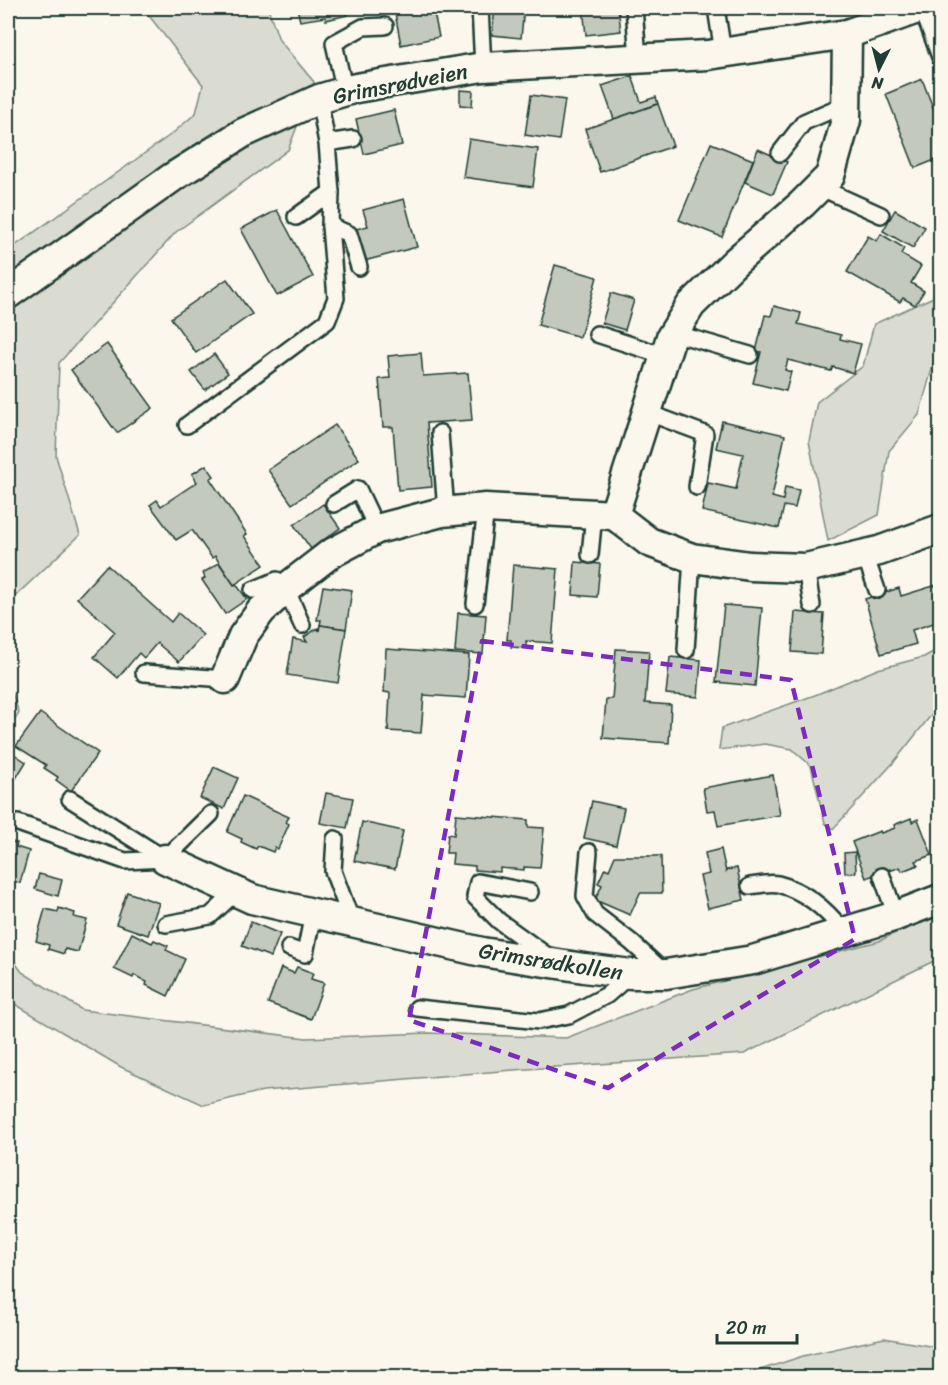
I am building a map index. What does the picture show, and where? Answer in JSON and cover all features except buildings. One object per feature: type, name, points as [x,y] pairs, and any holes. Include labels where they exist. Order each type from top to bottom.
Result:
[{"type":"street","name":"Grimsrødveien","points":[[8,294],[183,170],[243,133],[332,95],[483,67],[723,52],[847,34],[921,8]]},
{"type":"street","points":[[604,515],[646,412],[670,344],[691,305],[830,176],[846,120],[847,34]]},
{"type":"street","points":[[225,679],[243,636],[261,611],[286,588],[330,554],[377,529],[446,512],[486,508],[604,515],[649,542],[692,558],[750,566],[806,568],[865,555],[940,529]]},
{"type":"street","name":"Grimsrødkollen","points":[[165,859],[252,899],[482,952],[632,974],[666,974],[753,960],[896,916],[940,899]]},
{"type":"lane","points":[[480,8],[483,67]]},
{"type":"lane","points":[[634,8],[638,58]]},
{"type":"lane","points":[[716,8],[723,52]]},
{"type":"lane","points":[[921,8],[940,57]]},
{"type":"lane","points":[[187,425],[327,321],[336,298],[330,226],[331,192],[327,143],[334,43],[363,27],[385,26]]},
{"type":"lane","points":[[780,153],[804,123],[846,104]]},
{"type":"lane","points":[[327,143],[353,139]]},
{"type":"lane","points":[[819,187],[881,215]]},
{"type":"lane","points":[[296,217],[331,192]]},
{"type":"lane","points":[[330,226],[349,234],[359,267]]},
{"type":"lane","points":[[597,334],[750,355]]},
{"type":"lane","points":[[646,412],[705,435],[697,488]]},
{"type":"lane","points":[[440,433],[446,512]]},
{"type":"lane","points":[[334,504],[358,489],[377,529]]},
{"type":"lane","points":[[475,604],[486,508]]},
{"type":"lane","points":[[590,555],[604,515]]},
{"type":"lane","points":[[865,555],[877,590]]},
{"type":"lane","points":[[686,650],[692,558]]},
{"type":"lane","points":[[806,568],[812,605]]},
{"type":"lane","points":[[253,590],[277,580],[286,588],[302,625]]},
{"type":"lane","points":[[144,673],[225,679]]},
{"type":"lane","points":[[70,799],[165,859]]},
{"type":"lane","points":[[18,824],[124,861],[165,859],[211,814]]},
{"type":"lane","points":[[335,838],[333,871],[352,922]]},
{"type":"lane","points":[[590,852],[585,896],[595,914],[631,942],[666,974]]},
{"type":"lane","points":[[882,876],[896,916]]},
{"type":"lane","points":[[530,891],[478,882],[474,897],[499,921],[558,964]]},
{"type":"lane","points":[[750,886],[777,884],[802,893],[827,911],[844,932]]},
{"type":"lane","points":[[166,924],[210,916],[236,892]]},
{"type":"lane","points":[[289,948],[305,954],[313,913]]},
{"type":"lane","points":[[417,1008],[539,1022],[569,1015],[607,995],[632,974]]},
{"type":"highlighted area","points":[[482,641],[791,680],[855,939],[608,1088],[409,1020]]},
{"type":"shaded area","points":[[143,8],[268,8],[279,40],[314,82],[288,150],[176,232],[59,363],[56,456],[80,535],[8,603],[8,251],[173,133],[196,113],[203,85]]},
{"type":"shaded area","points":[[940,294],[940,341],[919,415],[889,451],[879,515],[828,541],[809,441],[817,402],[863,366],[874,324]]},
{"type":"shaded area","points":[[940,648],[940,704],[894,762],[833,829],[825,823],[811,766],[792,749],[765,744],[719,750],[722,728],[815,695],[878,669],[924,657]]},
{"type":"shaded area","points":[[8,681],[19,713],[8,728]]},
{"type":"shaded area","points":[[940,911],[940,958],[744,1054],[263,1091],[204,1105],[121,1067],[8,1000],[8,953],[22,972],[82,1010],[306,1038],[428,1033],[566,1038],[693,989],[879,941]]},
{"type":"shaded area","points":[[884,1338],[940,1348],[940,1377],[739,1377],[803,1356]]}]
